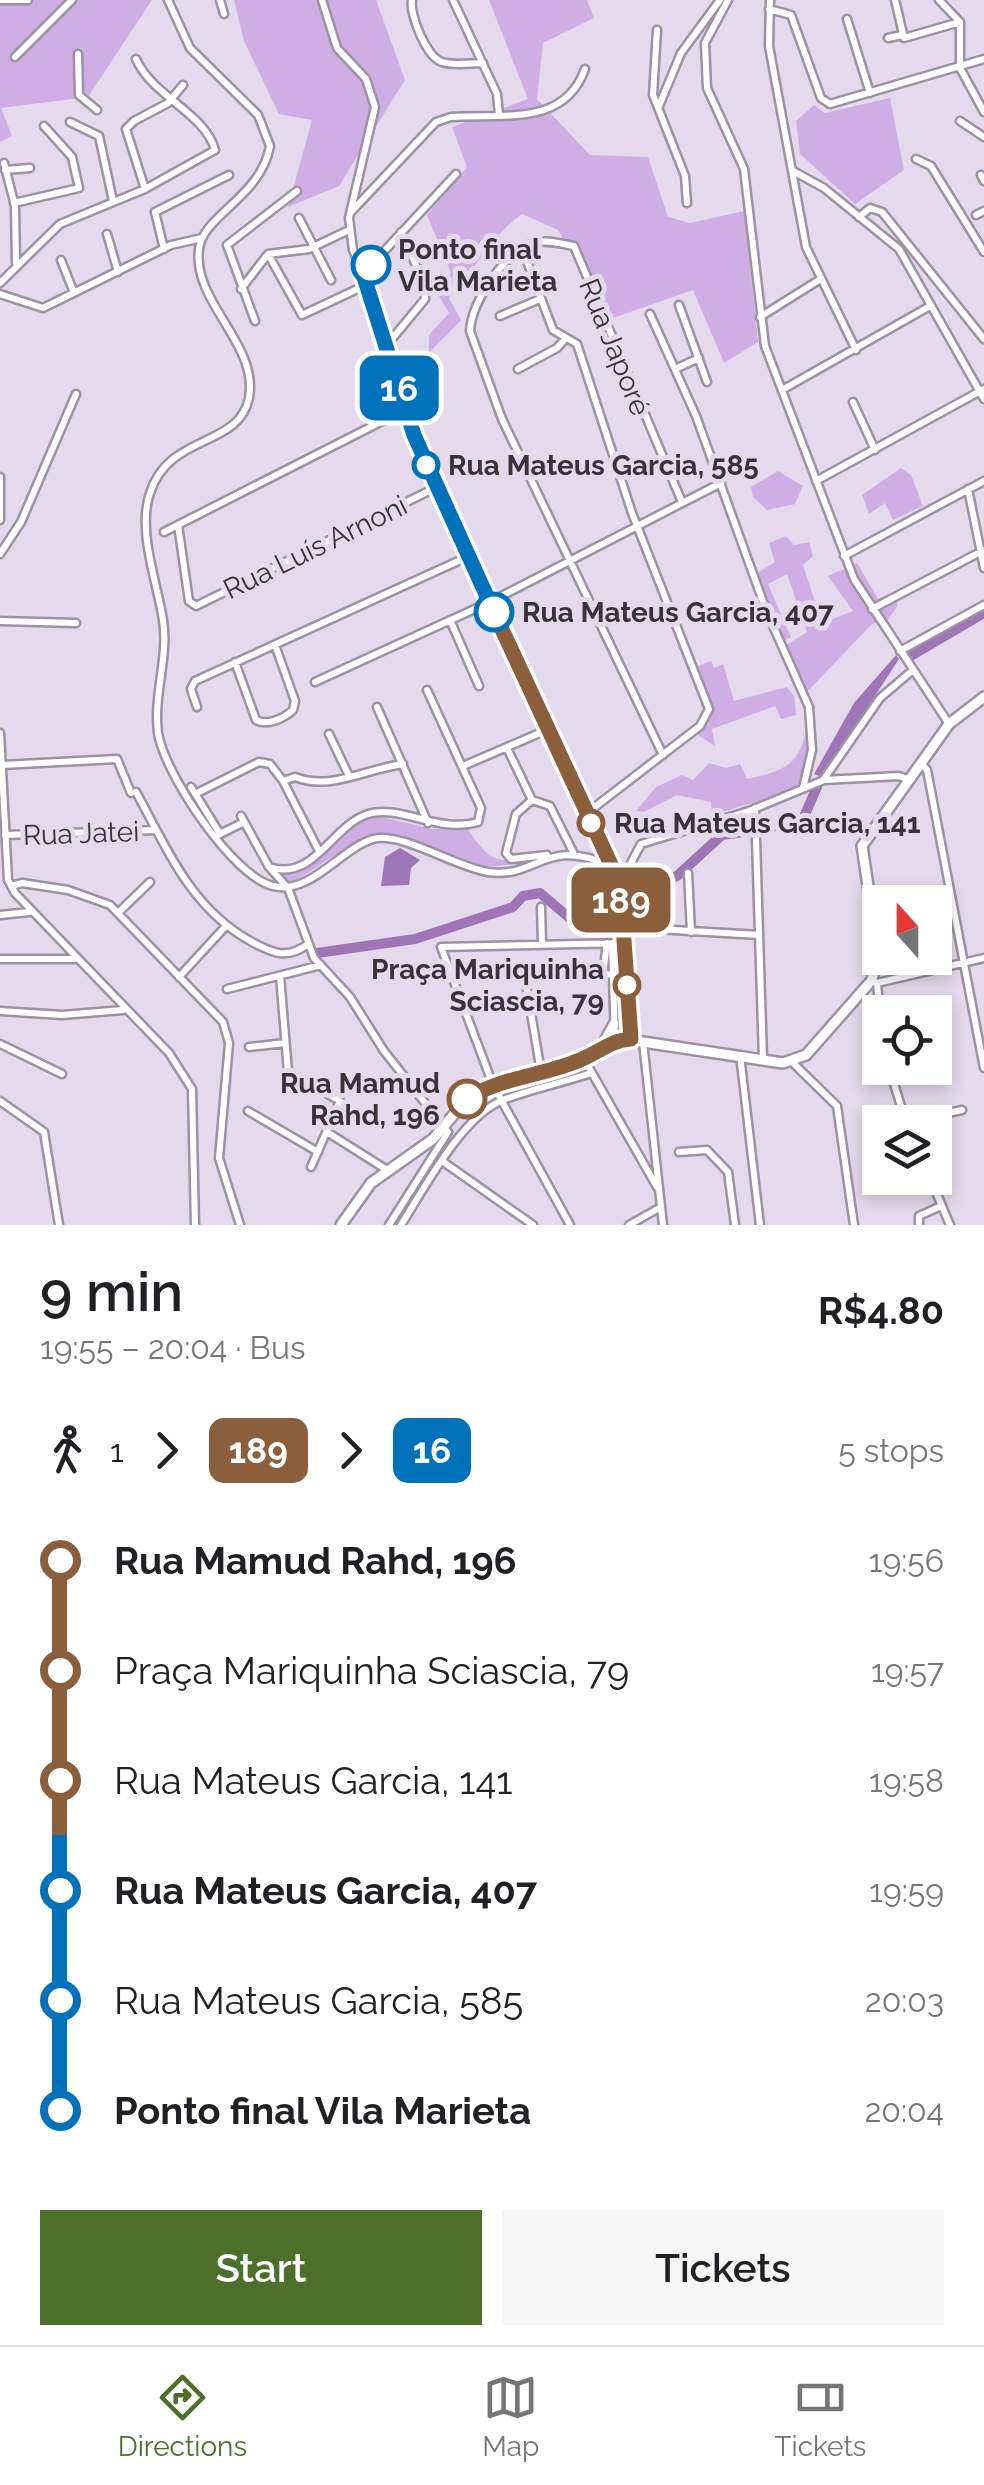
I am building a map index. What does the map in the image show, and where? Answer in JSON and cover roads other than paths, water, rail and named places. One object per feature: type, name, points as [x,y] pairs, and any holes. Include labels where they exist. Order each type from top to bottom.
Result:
[{"type":"main road","points":[[341,1225],[362,1192],[421,1148],[470,1097],[493,1085],[584,1059],[615,1041],[636,1040],[792,1062],[815,1046],[875,982],[878,945],[862,846],[949,724],[984,697]]},
{"type":"main road","points":[[600,1050],[614,1024]]},
{"type":"street","points":[[0,0],[28,0]]},
{"type":"street","points":[[15,57],[72,0]]},
{"type":"street","points":[[168,0],[190,48],[258,115],[270,146],[258,180],[202,238],[198,253],[202,275],[242,360],[248,398],[232,426],[164,464],[146,508],[164,629],[159,738],[183,788],[254,878],[288,888],[362,844],[386,837],[443,860],[492,872],[548,856]]},
{"type":"street","points":[[220,0],[224,14]]},
{"type":"street","points":[[322,0],[337,48],[366,78],[375,106],[348,230],[406,409],[435,488],[620,884],[626,974],[663,1225]]},
{"type":"street","points":[[412,0],[411,10],[436,58],[445,63],[483,63]]},
{"type":"street","points":[[453,0],[497,94],[499,115]]},
{"type":"street","points":[[658,109],[681,53],[724,0]]},
{"type":"street","points":[[724,0],[704,48],[707,88],[744,169],[765,346],[844,556],[872,609],[949,724]]},
{"type":"street","points":[[895,0],[905,38],[960,22]]},
{"type":"street","points":[[939,0],[960,22],[960,68],[984,112]]},
{"type":"street","points":[[856,350],[806,247],[769,46],[770,4],[791,15],[824,102],[834,104],[984,59]]},
{"type":"street","points":[[847,20],[870,93]]},
{"type":"street","points":[[658,30],[652,88],[685,176],[688,203]]},
{"type":"street","points":[[888,38],[902,34]]},
{"type":"street","points":[[78,54],[80,95],[97,110]]},
{"type":"street","points":[[0,283],[60,224],[145,188],[215,150],[202,131],[148,80],[136,59]]},
{"type":"street","points":[[350,213],[436,122],[450,117],[537,114],[560,104],[577,88],[585,69]]},
{"type":"street","points":[[145,188],[126,132],[134,121],[171,100],[183,85]]},
{"type":"street","points":[[960,121],[984,136]]},
{"type":"street","points":[[70,122],[99,136],[113,201]]},
{"type":"street","points":[[14,203],[79,188],[72,157],[44,126]]},
{"type":"street","points":[[916,159],[931,166],[983,248]]},
{"type":"street","points":[[16,264],[14,203],[5,167],[30,168]]},
{"type":"street","points":[[792,170],[824,188],[899,249],[983,394],[816,481]]},
{"type":"street","points":[[363,274],[456,174]]},
{"type":"street","points":[[164,249],[156,212],[228,176]]},
{"type":"street","points":[[254,321],[228,243],[258,225],[297,191]]},
{"type":"street","points":[[859,217],[870,208],[882,212],[984,339]]},
{"type":"street","points":[[300,218],[330,280]]},
{"type":"street","points":[[241,289],[268,254],[314,248],[348,230]]},
{"type":"street","points":[[386,346],[425,298],[424,283],[401,232]]},
{"type":"street","points":[[107,234],[118,272]]},
{"type":"street","points":[[0,294],[42,308],[164,249],[202,238]]},
{"type":"street","name":"Rua Japoré","points":[[522,248],[541,241],[574,246],[682,502]]},
{"type":"street","points":[[587,813],[700,726],[710,709],[636,525],[576,344],[553,330],[522,248],[498,273],[469,328],[496,403],[662,754]]},
{"type":"street","points":[[268,254],[302,315],[368,284]]},
{"type":"street","points":[[61,260],[74,293]]},
{"type":"street","points":[[760,317],[819,280]]},
{"type":"street","points":[[500,316],[540,299]]},
{"type":"street","points":[[680,305],[707,382]]},
{"type":"street","points":[[782,390],[930,306]]},
{"type":"street","points":[[650,314],[721,483],[766,610],[808,706],[812,750],[804,788]]},
{"type":"street","points":[[518,369],[557,348],[564,339]]},
{"type":"street","points":[[675,368],[698,358]]},
{"type":"street","points":[[0,554],[20,522],[76,394]]},
{"type":"street","points":[[853,402],[875,450]]},
{"type":"street","points":[[164,532],[406,409]]},
{"type":"street","points":[[0,476],[0,520]]},
{"type":"street","points":[[844,556],[984,481]]},
{"type":"street","points":[[315,682],[490,602],[721,483]]},
{"type":"street","name":"Rua Luís Arnoni","points":[[178,525],[176,537],[188,601],[196,606],[435,488]]},
{"type":"street","points":[[968,489],[984,568]]},
{"type":"street","points":[[872,609],[982,550]]},
{"type":"street","points":[[196,708],[192,683],[467,557]]},
{"type":"street","points":[[900,652],[984,606]]},
{"type":"street","points":[[0,620],[76,622]]},
{"type":"street","points":[[450,620],[479,686]]},
{"type":"street","points":[[235,662],[256,720],[264,723],[280,718],[292,710],[295,701],[274,645]]},
{"type":"street","points":[[824,780],[874,705],[913,670]]},
{"type":"street","points":[[269,867],[296,869],[372,812],[461,825],[480,818],[481,808],[427,690]]},
{"type":"street","points":[[377,707],[428,823]]},
{"type":"street","points":[[463,766],[549,728]]},
{"type":"street","points":[[0,733],[6,882],[29,912],[178,1062],[192,1089],[195,1225]]},
{"type":"street","points":[[329,734],[348,776]]},
{"type":"street","points":[[506,748],[532,800],[550,806],[574,854]]},
{"type":"street","points":[[2,765],[117,759],[193,896],[225,926],[279,955],[294,953],[308,944]]},
{"type":"street","points":[[218,835],[193,790],[259,762],[270,764],[283,781],[320,852]]},
{"type":"street","points":[[920,762],[926,770],[984,1068]]},
{"type":"street","points":[[283,781],[296,777],[319,785],[403,764]]},
{"type":"street","points":[[620,884],[644,841],[755,808],[824,780],[899,776],[907,780]]},
{"type":"street","points":[[532,800],[516,814],[506,853],[511,859],[574,854],[612,866]]},
{"type":"street","points":[[755,808],[763,1059]]},
{"type":"street","points":[[218,835],[242,819],[269,867],[288,888],[308,944],[320,965],[350,997],[384,1051],[448,1132],[444,1144],[389,1225]]},
{"type":"street","name":"Rua Jatei","points":[[4,832],[156,830]]},
{"type":"street","points":[[688,873],[691,932]]},
{"type":"street","points":[[6,882],[78,892],[118,912],[223,1022],[229,1037],[218,1158],[240,1225]]},
{"type":"street","points":[[118,912],[150,882]]},
{"type":"street","points":[[541,907],[542,944]]},
{"type":"street","points":[[0,916],[29,912]]},
{"type":"street","points":[[179,978],[225,926]]},
{"type":"street","points":[[623,927],[759,936]]},
{"type":"street","points":[[603,974],[610,943]]},
{"type":"street","points":[[610,943],[615,1041]]},
{"type":"street","points":[[570,1225],[493,1085],[441,948],[625,943]]},
{"type":"street","points":[[0,959],[75,958]]},
{"type":"street","points":[[877,995],[875,982],[984,958]]},
{"type":"street","points":[[227,989],[320,965]]},
{"type":"street","points":[[505,978],[626,974]]},
{"type":"street","points":[[280,976],[289,1073],[340,1101],[312,1167]]},
{"type":"street","points":[[525,978],[541,1072]]},
{"type":"street","points":[[0,1011],[62,1015],[125,1010]]},
{"type":"street","points":[[0,1044],[62,1074]]},
{"type":"street","points":[[249,1047],[285,1044]]},
{"type":"street","points":[[740,1055],[760,1225]]},
{"type":"street","points":[[584,1059],[660,1192]]},
{"type":"street","points":[[792,1062],[836,1106],[854,1225]]},
{"type":"street","points":[[402,1225],[442,1161],[474,1122],[502,1100],[592,1072]]},
{"type":"street","points":[[0,1101],[44,1132],[59,1225]]},
{"type":"street","points":[[952,1112],[962,1110]]},
{"type":"street","points":[[248,1111],[318,1152]]},
{"type":"street","points":[[326,1132],[387,1170]]},
{"type":"street","points":[[679,1152],[708,1150],[724,1165],[735,1225]]},
{"type":"street","points":[[442,1161],[533,1225]]},
{"type":"street","points":[[937,1195],[950,1225]]},
{"type":"street","points":[[918,1224],[919,1216],[942,1206]]},
{"type":"street","points":[[629,1225],[661,1207]]},
{"type":"waterway","points":[[909,657],[984,613]]},
{"type":"waterway","points":[[760,830],[803,819],[817,787]]},
{"type":"waterway","points":[[626,900],[677,876],[722,835],[751,831]]},
{"type":"waterway","points":[[317,953],[415,939],[513,907],[523,896],[540,893],[572,920],[617,902]]},
{"type":"place","name":"Ponto final Vila Marieta","points":[[371,265]]},
{"type":"place","name":"Rua Mateus Garcia, 585","points":[[426,465]]},
{"type":"place","name":"Rua Mateus Garcia, 407","points":[[494,612]]},
{"type":"place","name":"Rua Mateus Garcia, 141","points":[[591,823]]},
{"type":"place","name":"Praça Mariquinha Sciascia, 79","points":[[627,985]]},
{"type":"place","name":"Rua Mamud Rahd, 196","points":[[467,1099]]}]
